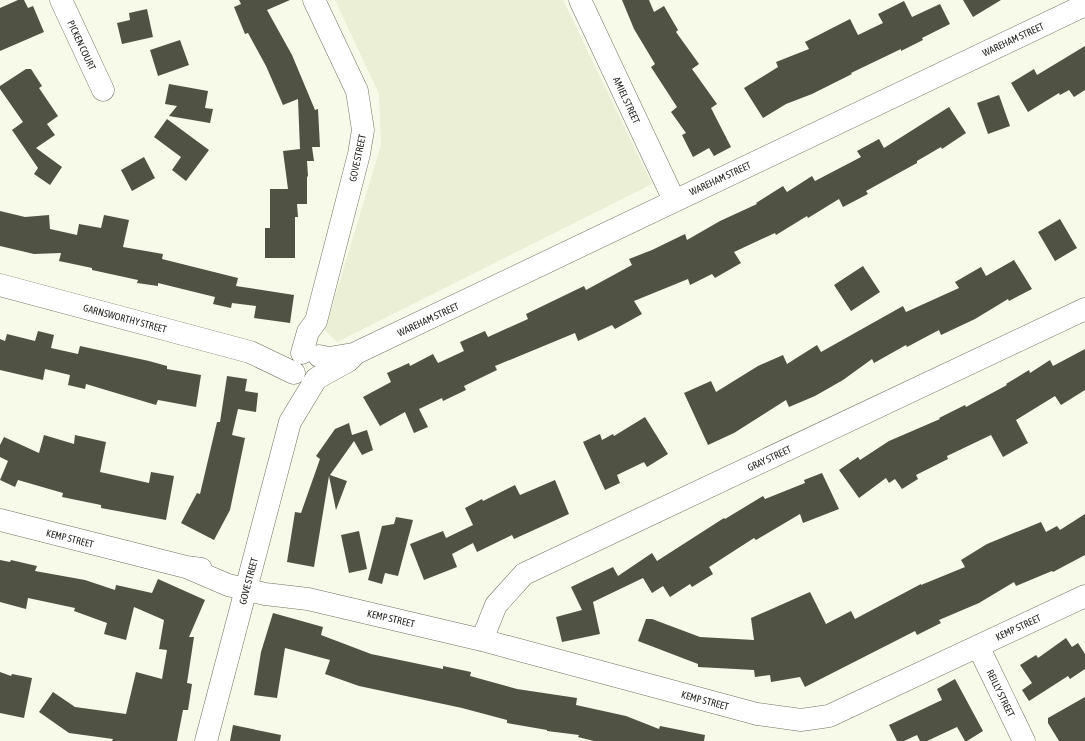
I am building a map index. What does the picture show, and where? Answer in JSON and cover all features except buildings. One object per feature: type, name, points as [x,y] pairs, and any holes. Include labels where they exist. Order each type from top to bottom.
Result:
[{"type":"street","name":"PICKEN COURT","points":[[61,0],[103,90]]},
{"type":"street","name":"GOVE STREET","points":[[206,741],[290,422],[308,366],[308,332],[316,321],[359,154],[363,130],[358,91],[314,0]]},
{"type":"street","name":"AMIEL STREET","points":[[580,0],[674,200]]},
{"type":"street","name":"WAREHAM STREET","points":[[308,366],[348,361],[356,353],[1085,5]]},
{"type":"street","name":"GARNSWORTHY STREET","points":[[0,285],[250,352],[308,366]]},
{"type":"street","name":"GRAY STREET","points":[[482,640],[496,605],[524,574],[1085,309]]},
{"type":"street","name":"KEMP STREET","points":[[0,520],[186,567],[228,585],[268,582],[308,599],[482,640],[757,714],[801,720],[829,716],[1085,596]]},
{"type":"street","name":"REILLY STREET","points":[[978,646],[1024,741]]},
{"type":"shaded area","points":[[335,0],[563,0],[652,184],[337,342],[325,330],[381,145],[379,94]]}]
